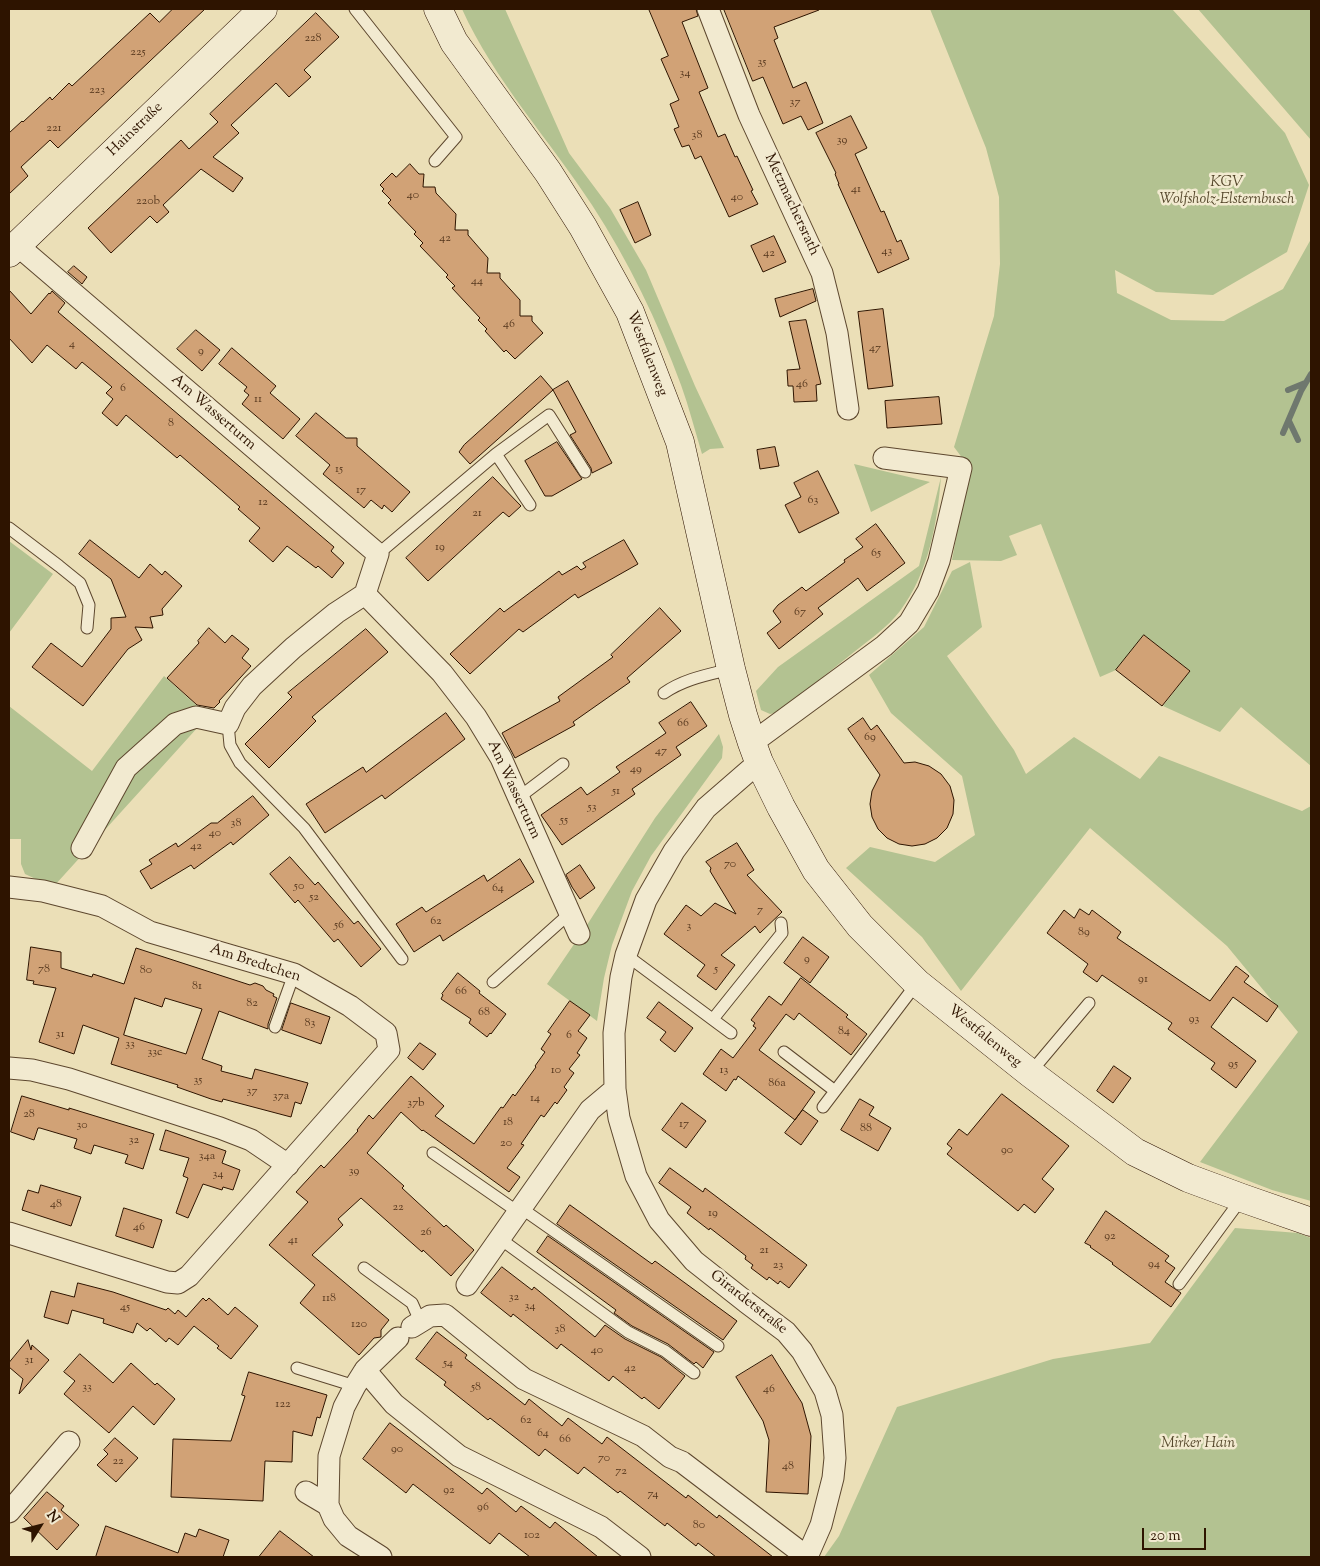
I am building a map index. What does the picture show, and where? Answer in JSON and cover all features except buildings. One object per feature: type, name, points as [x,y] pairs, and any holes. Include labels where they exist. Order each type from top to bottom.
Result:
[{"type":"street","name":"Hainstraße","points":[[14,243],[263,9]]},
{"type":"street","name":"Westfalenweg","points":[[438,9],[454,42],[548,172],[578,219],[630,312],[680,442],[743,715],[756,753],[781,807],[816,870],[860,926],[917,983],[1030,1073],[1135,1152],[1188,1178],[1311,1222]]},
{"type":"street","name":"Metzmachersrath","points":[[708,9],[749,114],[822,273],[837,333],[848,409]]},
{"type":"street","name":"Am Wasserturm","points":[[14,243],[378,554]]},
{"type":"street","points":[[756,753],[884,646],[908,623],[928,591],[939,562],[961,468],[884,458]]},
{"type":"street","points":[[82,848],[126,768],[176,724],[196,717],[228,724],[235,708],[252,686],[292,648],[336,613],[365,594],[378,554]]},
{"type":"street","name":"Am Wasserturm","points":[[365,594],[442,673],[476,717],[501,758],[579,934]]},
{"type":"street","name":"Girardetstraße","points":[[410,1329],[430,1316],[449,1310],[524,1379],[643,1436],[670,1457],[682,1462],[807,1557],[821,1525],[833,1478],[835,1458],[832,1415],[825,1392],[802,1350],[786,1332],[694,1260],[659,1220],[636,1176],[619,1118],[615,1089],[614,1033],[621,977],[626,955],[646,900],[674,851],[706,808],[756,753]]},
{"type":"street","name":"Am Bredtchen","points":[[9,888],[43,891],[102,906],[150,932],[294,974],[350,1006],[386,1033],[389,1050],[189,1276],[178,1283],[167,1282],[9,1233]]},
{"type":"street","points":[[9,1068],[32,1070],[69,1079],[220,1128],[252,1140],[288,1165]]},
{"type":"street","points":[[467,1285],[590,1110],[615,1089]]},
{"type":"street","points":[[382,1557],[348,1536],[334,1519],[328,1505],[329,1456],[344,1407],[360,1378],[410,1329]]},
{"type":"street","points":[[360,1378],[459,1456],[601,1527],[640,1557]]},
{"type":"street","points":[[9,1512],[68,1442]]},
{"type":"street","points":[[306,1492],[328,1505]]},
{"type":"lane","points":[[354,9],[456,137],[435,161]]},
{"type":"lane","points":[[378,554],[496,454],[549,415],[585,472]]},
{"type":"lane","points":[[496,454],[530,505]]},
{"type":"lane","points":[[9,528],[80,583],[89,605],[87,628]]},
{"type":"lane","points":[[664,693],[690,679],[731,669]]},
{"type":"lane","points":[[228,724],[230,744],[240,764],[304,828],[402,959]]},
{"type":"lane","points":[[518,798],[563,764]]},
{"type":"lane","points":[[493,982],[569,914]]},
{"type":"lane","points":[[713,1019],[782,933],[781,923]]},
{"type":"lane","points":[[626,955],[731,1033]]},
{"type":"lane","points":[[276,1027],[294,974]]},
{"type":"lane","points":[[823,1107],[917,983]]},
{"type":"lane","points":[[1030,1073],[1089,1002]]},
{"type":"lane","points":[[784,1052],[835,1091]]},
{"type":"lane","points":[[433,1153],[718,1346]]},
{"type":"lane","points":[[1179,1284],[1242,1198]]},
{"type":"lane","points":[[500,1238],[628,1332],[665,1352],[694,1373]]},
{"type":"lane","points":[[364,1268],[412,1303],[410,1329]]},
{"type":"lane","points":[[297,1368],[360,1378]]},
{"type":"green space","points":[[462,9],[505,9],[569,153],[610,208],[646,270],[695,386],[724,448],[710,449],[702,454],[687,402],[672,361],[652,315],[618,247],[592,205],[506,85],[475,35]]},
{"type":"green space","name":"KGV Wolfsholz-Elsternbusch","points":[[930,9],[1172,9],[1285,133],[1309,185],[1287,252],[1213,295],[1156,292],[1115,270],[1117,293],[1171,320],[1224,321],[1283,289],[1311,239],[1311,766],[1241,707],[1220,732],[1163,706],[1190,671],[1144,635],[1116,670],[1100,677],[1041,524],[1009,536],[1017,555],[1001,561],[952,560],[969,467],[954,447],[994,316],[1000,264],[999,197],[986,148]]},
{"type":"green space","points":[[1198,9],[1311,9],[1311,140]]},
{"type":"green space","points":[[854,464],[930,482],[871,512]]},
{"type":"green space","points":[[941,477],[934,530],[925,564],[910,596],[900,611],[878,633],[779,712],[770,714],[761,710],[756,691],[778,667],[919,566]]},
{"type":"green space","points":[[9,541],[53,574],[9,633]]},
{"type":"green space","points":[[970,562],[982,627],[947,656],[1014,750],[1026,774],[1074,737],[1140,779],[1159,756],[1302,811],[1311,806],[1311,1201],[1272,1190],[1200,1162],[1298,1032],[1227,946],[1090,828],[961,991],[922,937],[846,868],[870,847],[935,862],[975,835],[962,776],[891,713],[869,675],[924,627],[952,571]]},
{"type":"green space","points":[[164,676],[208,716],[55,885],[25,874],[21,864],[21,839],[9,839],[9,706],[92,771]]},
{"type":"green space","points":[[719,734],[723,747],[722,758],[651,856],[632,891],[612,945],[597,1021],[547,984],[655,818]]},
{"type":"green space","name":"Mirker Hain","points":[[1235,1228],[1298,1233],[1311,1238],[1311,1557],[824,1557],[839,1536],[897,1407],[1053,1359],[1150,1343]]},
{"type":"waterway","points":[[1283,433],[1301,391],[1311,374]]},
{"type":"waterway","points":[[1288,390],[1305,383]]},
{"type":"waterway","points":[[1289,421],[1298,440]]}]
